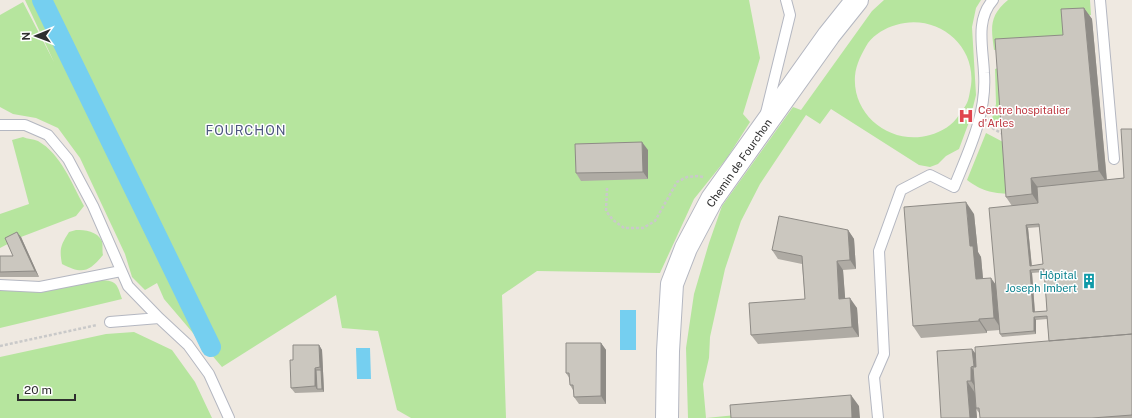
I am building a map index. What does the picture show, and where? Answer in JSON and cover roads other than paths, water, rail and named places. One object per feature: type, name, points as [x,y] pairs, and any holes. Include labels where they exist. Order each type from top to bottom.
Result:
[{"type":"street","name":"Chemin de Fourchon","points":[[667,418],[668,351],[672,284],[686,248],[712,200],[829,35],[857,0]]},
{"type":"lane","points":[[762,131],[790,15],[786,0]]},
{"type":"lane","points":[[878,418],[874,377],[884,354],[879,251],[901,190],[930,175],[954,187],[979,122],[985,75],[981,29],[986,8],[994,0]]},
{"type":"lane","points":[[1100,0],[1114,159]]},
{"type":"lane","points":[[0,125],[25,125],[48,135],[68,159],[93,206],[128,286],[188,345],[209,374],[229,418]]},
{"type":"lane","points":[[0,285],[40,287],[121,271]]},
{"type":"lane","points":[[110,322],[159,318]]},
{"type":"water","points":[[620,310],[636,310],[636,350],[620,350]]},
{"type":"water","points":[[356,348],[370,348],[371,379],[357,379]]},
{"type":"waterway","points":[[42,0],[211,347]]},
{"type":"place","name":"Centre hospitalier d'Arles","points":[[966,116]]},
{"type":"place","name":"Hôpital Joseph Imbert","points":[[1089,281]]},
{"type":"district","name":"FOURCHON","points":[[246,130]]}]
